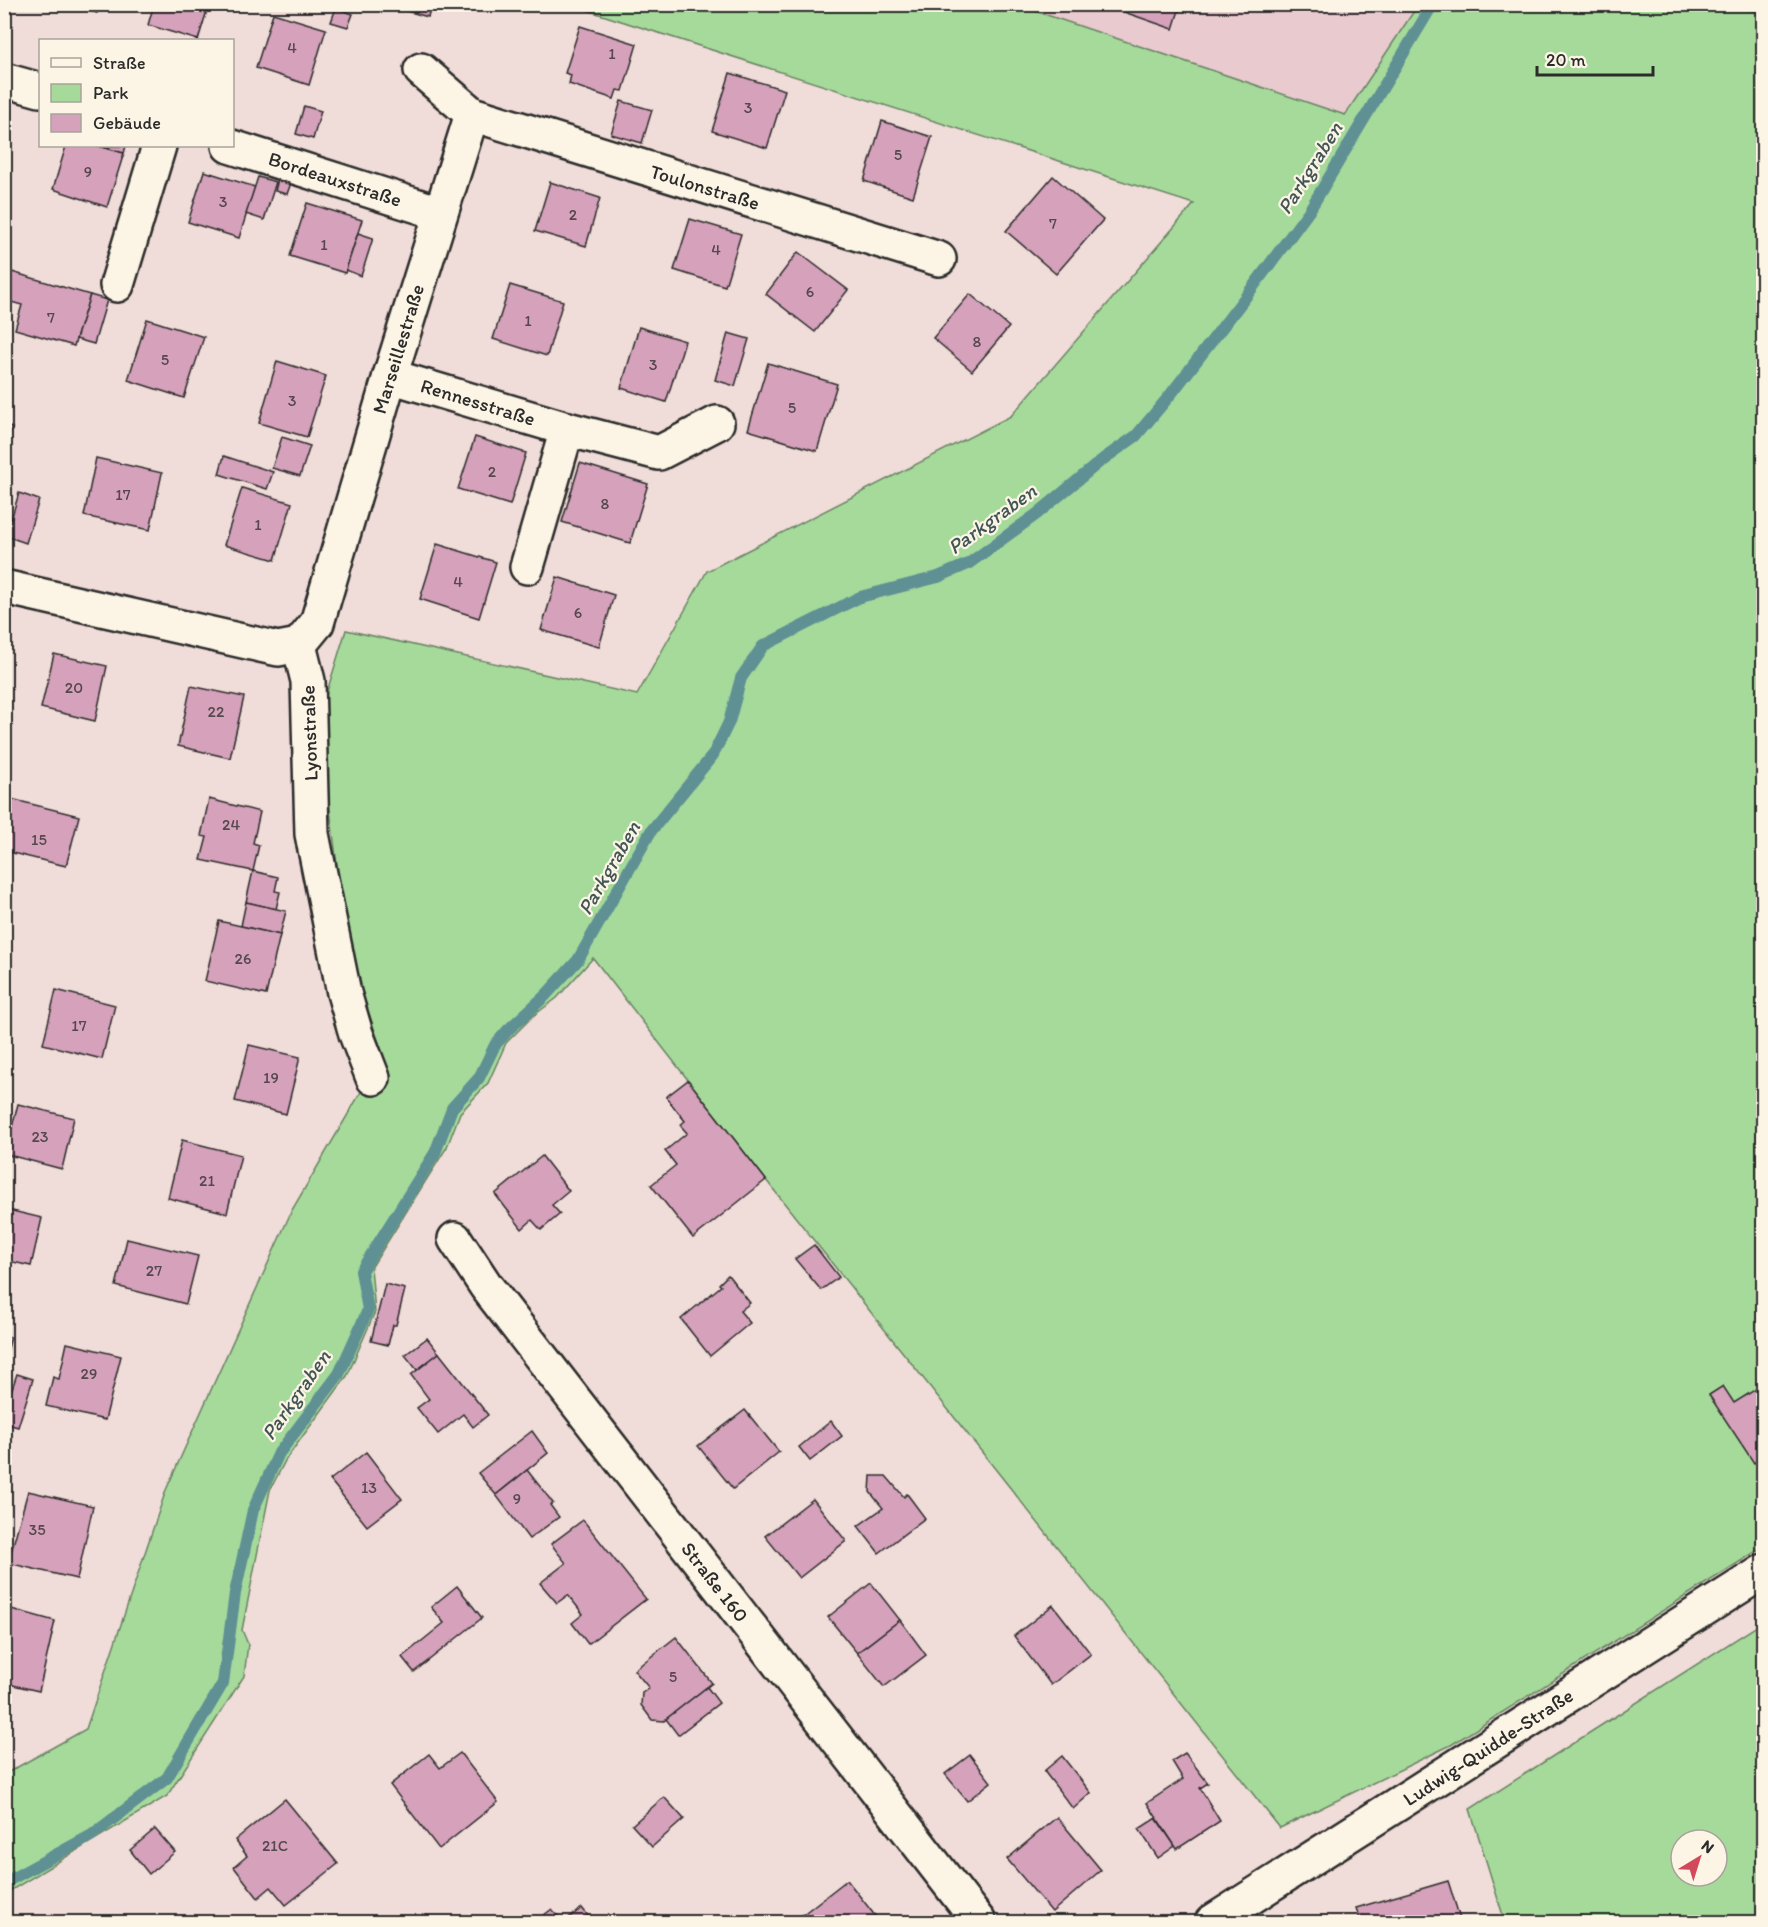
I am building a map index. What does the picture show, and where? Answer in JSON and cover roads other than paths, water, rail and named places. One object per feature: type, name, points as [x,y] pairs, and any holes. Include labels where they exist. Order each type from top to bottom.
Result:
[{"type":"street","points":[[421,70],[472,114]]},
{"type":"street","points":[[4,80],[39,90]]},
{"type":"street","name":"Marseillestraße","points":[[299,645],[317,624],[390,376],[472,114]]},
{"type":"street","name":"Toulonstraße","points":[[472,114],[939,259]]},
{"type":"street","points":[[117,285],[159,147]]},
{"type":"street","name":"Bordeauxstraße","points":[[233,147],[440,213]]},
{"type":"street","name":"Rennesstraße","points":[[390,376],[567,429],[659,453],[717,423]]},
{"type":"street","points":[[527,567],[567,429]]},
{"type":"street","points":[[4,587],[278,649],[299,645]]},
{"type":"street","name":"Lyonstraße","points":[[299,645],[308,681],[312,834],[344,993],[356,1034],[373,1078]]},
{"type":"street","name":"Straße 160","points":[[454,1239],[486,1286],[979,1923]]},
{"type":"street","name":"Ludwig-Quidde-Straße","points":[[1212,1923],[1764,1571]]},
{"type":"waterway","name":"Parkgraben","points":[[4,1883],[92,1835],[167,1778],[223,1683],[235,1593],[253,1510],[279,1453],[339,1374],[368,1310],[361,1271],[435,1153],[452,1108],[479,1078],[495,1045],[578,960],[651,831],[713,755],[729,722],[741,678],[763,646],[860,597],[938,577],[968,564],[1037,514],[1102,460],[1136,436],[1171,394],[1309,211],[1433,4]]}]
